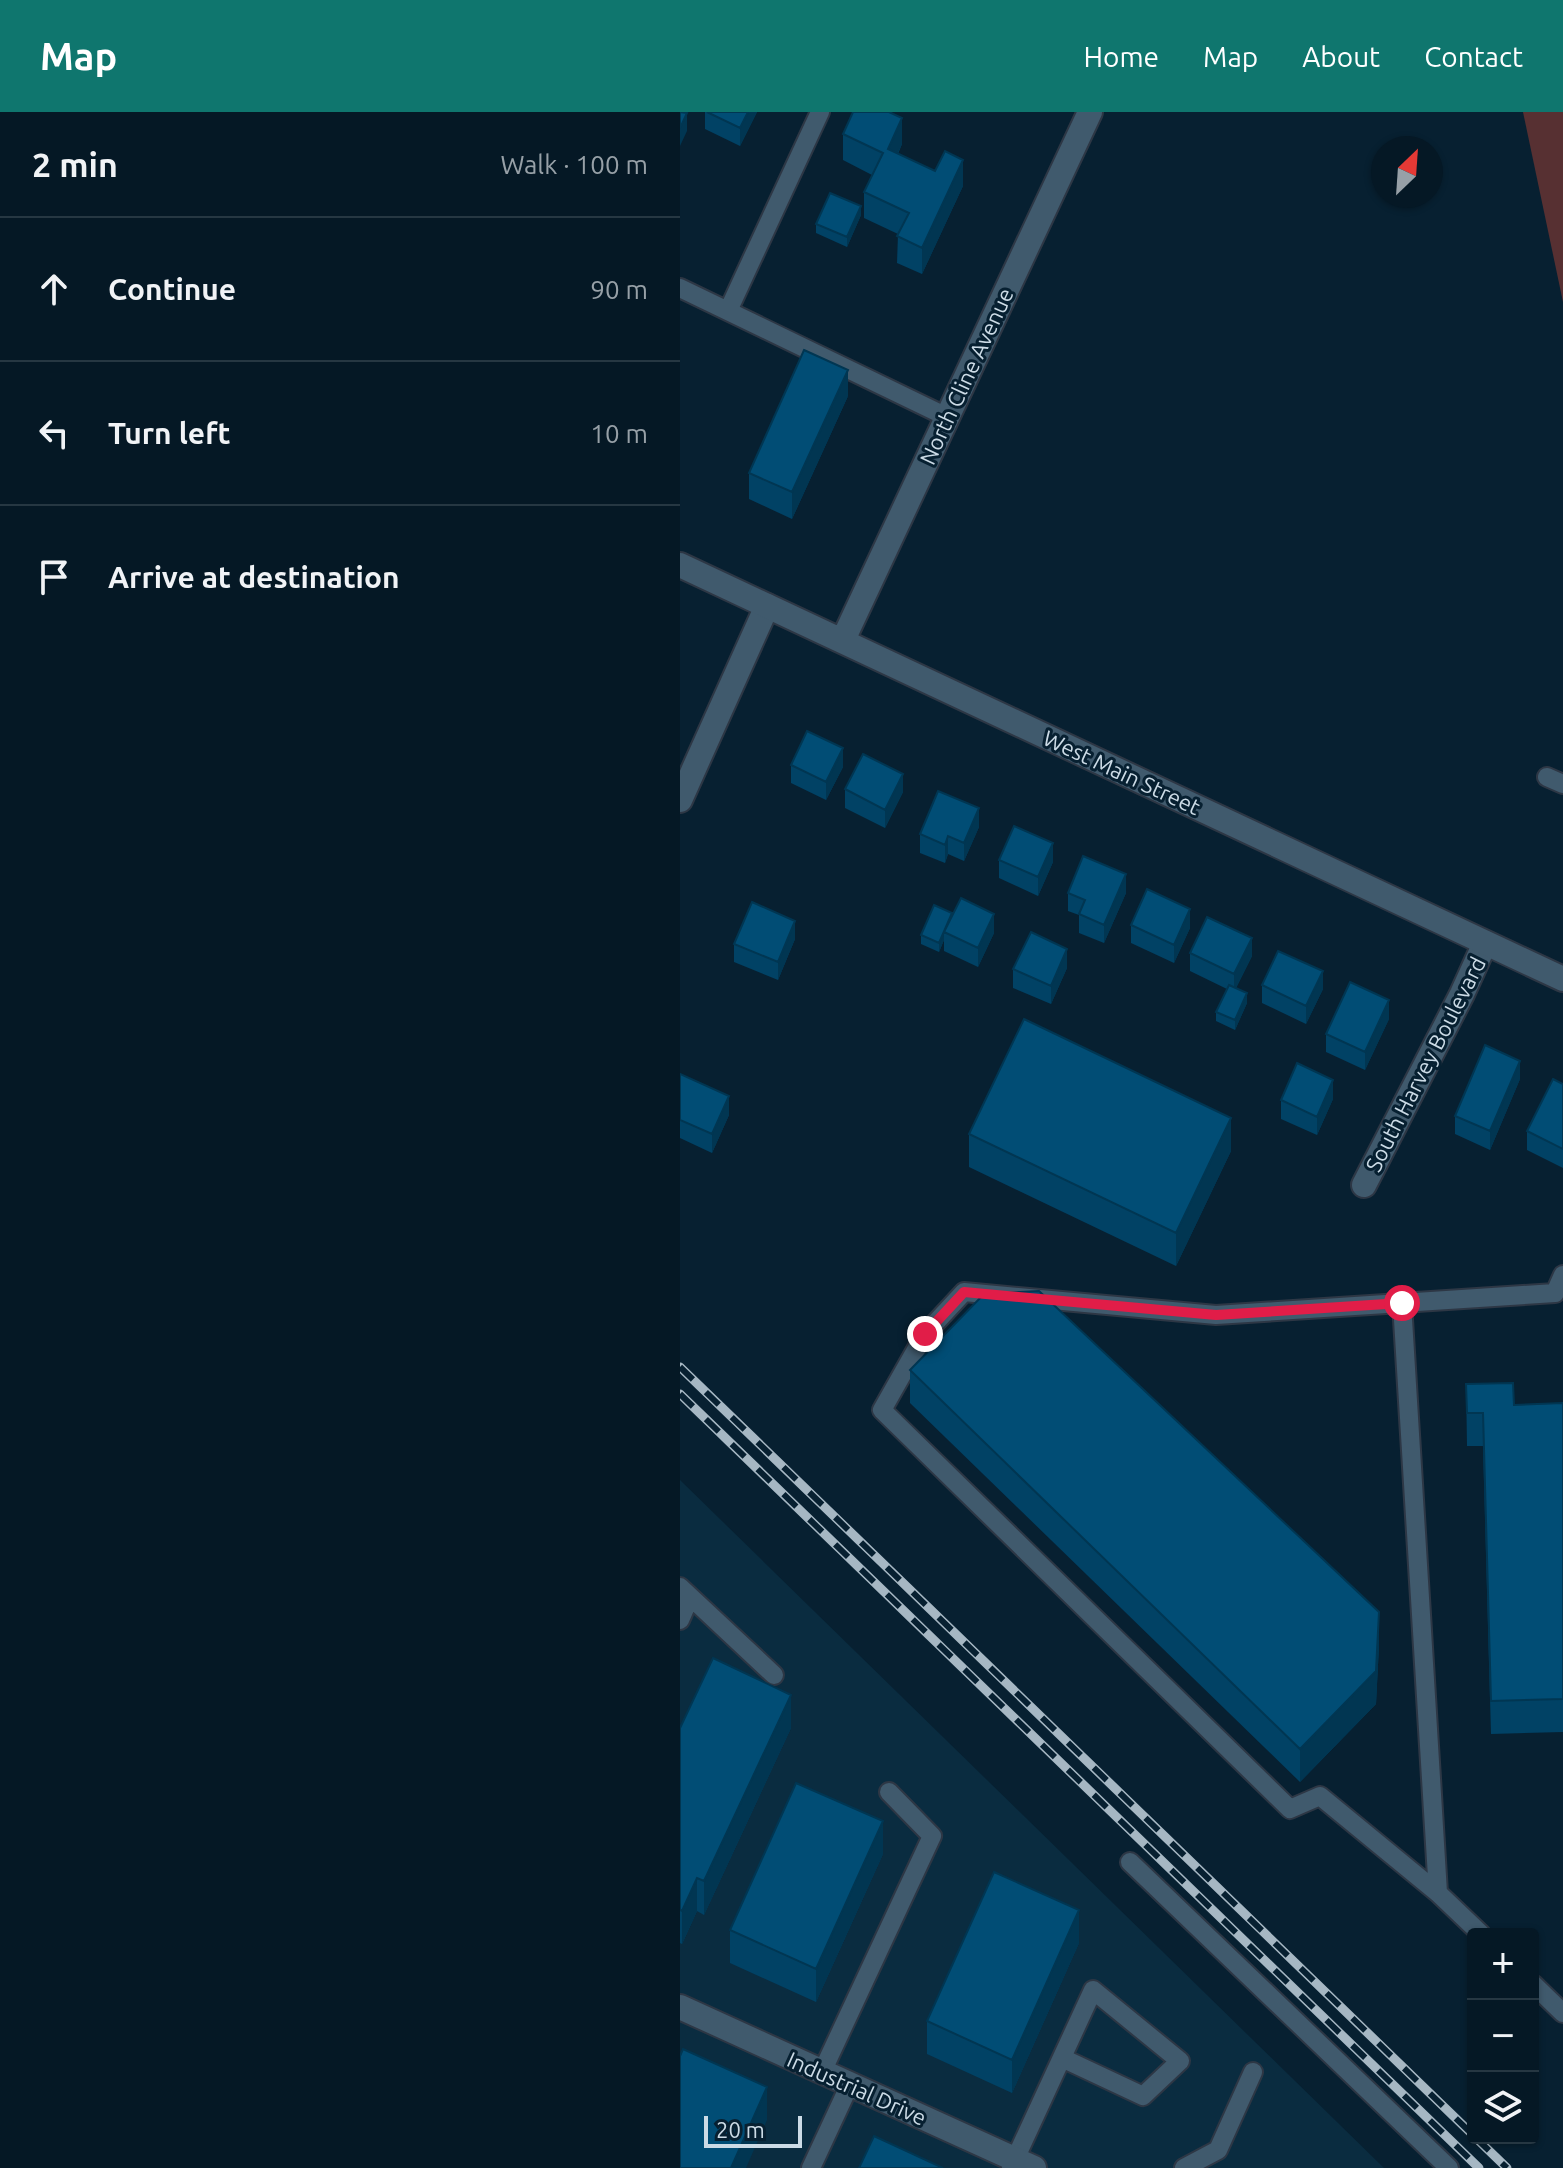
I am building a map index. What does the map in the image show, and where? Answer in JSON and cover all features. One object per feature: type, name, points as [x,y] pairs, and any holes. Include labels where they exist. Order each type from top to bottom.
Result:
[{"type":"street","name":"North Cline Avenue","points":[[843,640],[1090,112]]},
{"type":"street","name":"West Main Street","points":[[680,565],[1563,979]]},
{"type":"street","points":[[680,800],[767,606]]},
{"type":"street","name":"South Harvey Boulevard","points":[[1364,1185],[1485,943]]},
{"type":"street","name":"Industrial Drive","points":[[680,2007],[1020,2165]]},
{"type":"lane","points":[[728,311],[820,112]]},
{"type":"lane","points":[[680,288],[947,417]]},
{"type":"lane","points":[[1475,1928],[1438,1893],[1320,1796],[1290,1809],[882,1410],[925,1334],[964,1292],[1216,1315],[1555,1293],[1563,1275]]},
{"type":"lane","points":[[1402,1303],[1438,1893]]},
{"type":"lane","points":[[680,1620],[685,1592]]},
{"type":"lane","points":[[685,1592],[774,1675]]},
{"type":"lane","points":[[822,2072],[932,1836],[889,1792]]},
{"type":"lane","points":[[1130,1862],[1449,2168]]},
{"type":"lane","points":[[1020,2165],[1062,2058],[1093,1990],[1180,2061],[1143,2096],[1062,2058]]},
{"type":"lane","points":[[1539,1990],[1563,2013]]},
{"type":"lane","points":[[1184,2168],[1218,2150],[1253,2072]]},
{"type":"lane","points":[[811,2168],[850,2084]]},
{"type":"shaded area","points":[[1523,112],[1563,112],[1563,302]]},
{"type":"shaded area","points":[[680,1480],[1384,2168],[680,2168]]},
{"type":"building","points":[[680,112],[687,113],[680,128]]},
{"type":"building","points":[[707,112],[748,112],[740,128]]},
{"type":"building","points":[[853,112],[889,112],[902,118],[888,149],[935,171],[945,151],[963,160],[922,248],[897,236],[909,213],[864,192],[883,153],[843,134]]},
{"type":"building","points":[[830,193],[861,206],[847,237],[816,224]]},
{"type":"building","points":[[804,350],[848,370],[792,492],[749,473]]},
{"type":"building","points":[[807,731],[843,748],[826,782],[791,765]]},
{"type":"building","points":[[863,754],[903,774],[885,810],[845,789]]},
{"type":"building","points":[[938,791],[979,808],[964,843],[948,836],[945,845],[920,834]]},
{"type":"building","points":[[1014,826],[1053,843],[1038,877],[999,860]]},
{"type":"building","points":[[1083,856],[1126,874],[1104,925],[1079,914],[1085,900],[1068,893]]},
{"type":"building","points":[[1147,889],[1190,909],[1174,945],[1131,925]]},
{"type":"building","points":[[961,898],[994,914],[978,948],[944,932]]},
{"type":"building","points":[[752,902],[795,921],[778,962],[734,944]]},
{"type":"building","points":[[934,905],[952,913],[939,943],[921,935]]},
{"type":"building","points":[[1207,917],[1252,938],[1234,974],[1190,953]]},
{"type":"building","points":[[1031,932],[1067,949],[1051,986],[1013,969]]},
{"type":"building","points":[[1278,951],[1323,971],[1306,1006],[1262,985]]},
{"type":"building","points":[[1350,982],[1389,1000],[1365,1052],[1326,1034]]},
{"type":"building","points":[[1229,985],[1247,993],[1235,1020],[1216,1012]]},
{"type":"building","points":[[1024,1019],[1231,1118],[1176,1233],[969,1134]]},
{"type":"building","points":[[1485,1045],[1520,1061],[1490,1131],[1455,1116]]},
{"type":"building","points":[[1297,1063],[1333,1080],[1317,1117],[1281,1100]]},
{"type":"building","points":[[680,1074],[729,1096],[712,1134],[680,1120]]},
{"type":"building","points":[[1553,1079],[1563,1084],[1563,1149],[1527,1131]]},
{"type":"building","points":[[1039,1291],[1379,1612],[1376,1671],[1300,1749],[910,1370],[984,1294]]},
{"type":"building","points":[[1513,1383],[1514,1405],[1563,1403],[1563,1699],[1491,1701],[1483,1413],[1467,1413],[1466,1384]]},
{"type":"building","points":[[713,1658],[791,1695],[704,1881],[697,1878],[682,1911],[680,1728]]},
{"type":"building","points":[[796,1783],[883,1821],[816,1969],[730,1930]]},
{"type":"building","points":[[994,1872],[1079,1910],[1012,2060],[927,2021]]},
{"type":"building","points":[[683,2049],[767,2087],[731,2168],[680,2168],[680,2056]]},
{"type":"building","points":[[874,2136],[943,2168],[859,2168]]},
{"type":"railway","points":[[680,1367],[1467,2129]]},
{"type":"railway","points":[[680,1394],[1479,2168]]},
{"type":"railway","points":[[1482,2144],[1507,2168]]},
{"type":"route","points":[[925,1334],[964,1292],[1216,1315],[1402,1303]]}]
